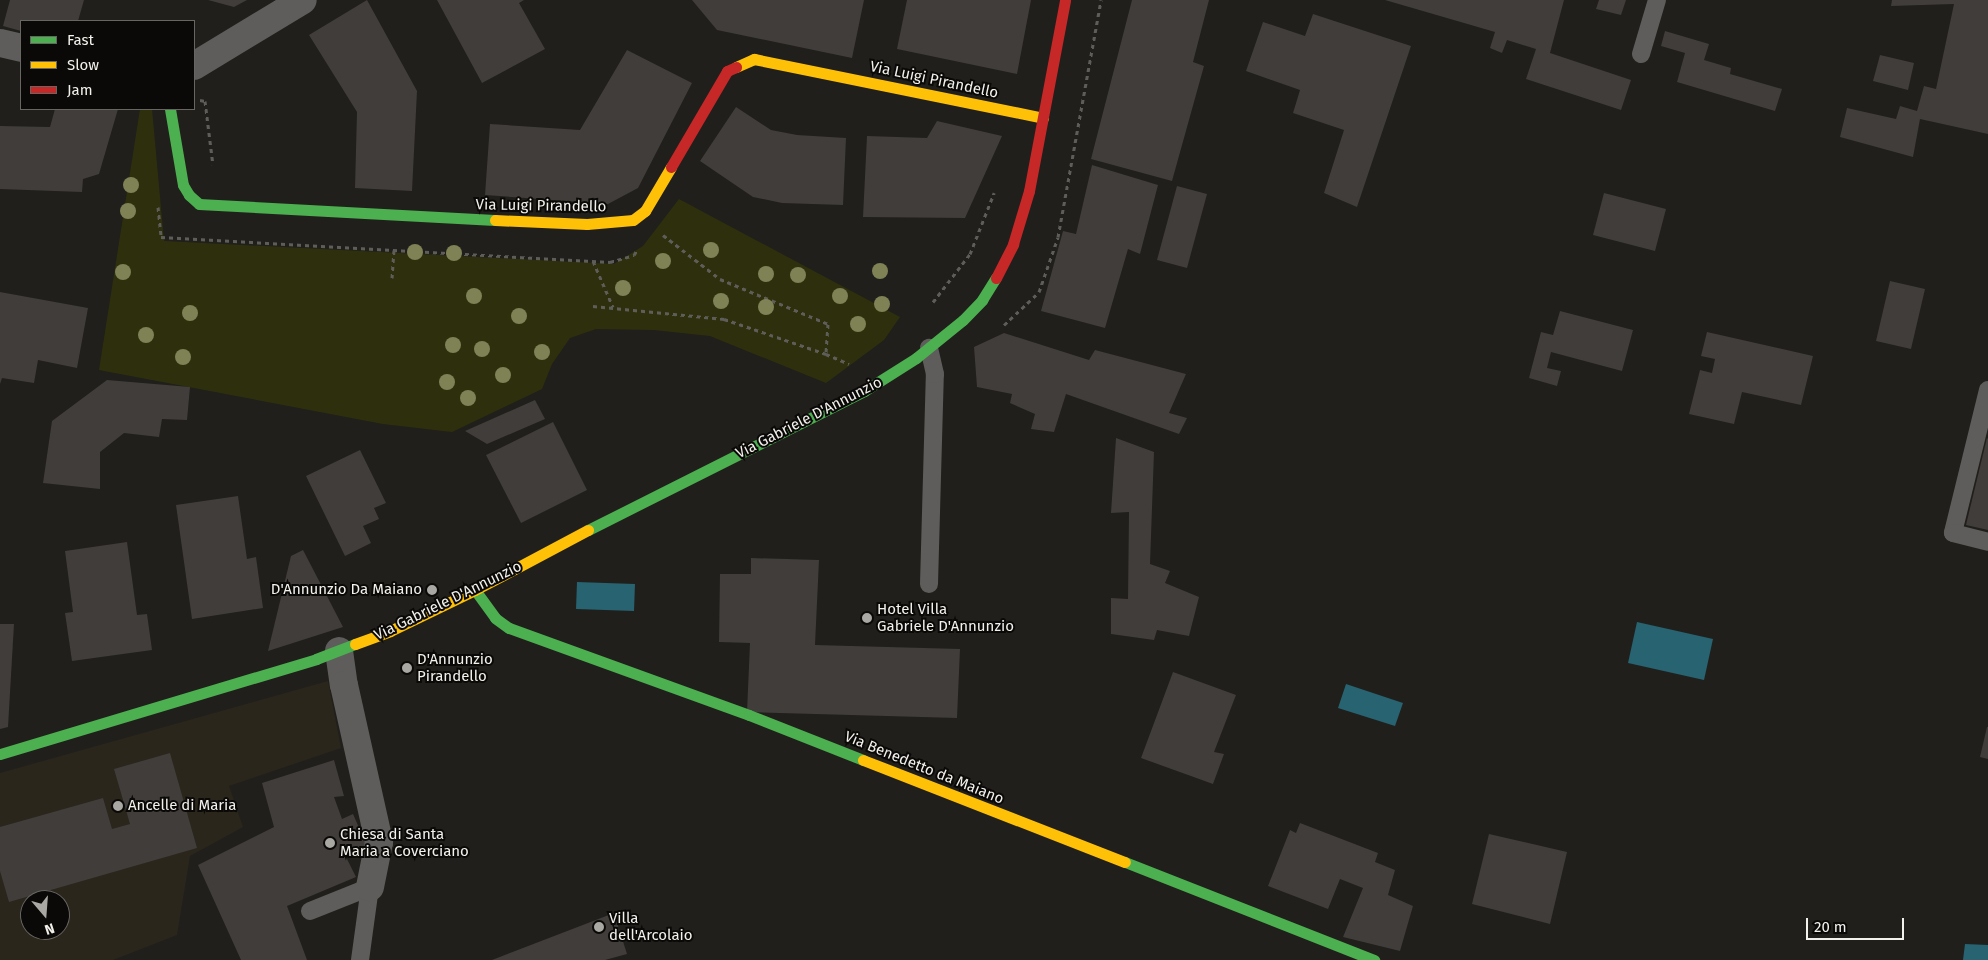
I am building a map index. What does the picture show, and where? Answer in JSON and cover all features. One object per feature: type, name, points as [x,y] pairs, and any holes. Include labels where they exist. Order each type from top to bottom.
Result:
[{"type":"street","points":[[195,65],[303,0]]},
{"type":"street","name":"Via Gabriele D'Annunzio","points":[[0,754],[339,651],[390,631],[475,590],[622,512],[864,391],[930,348],[963,320],[982,300],[1006,260],[1026,204],[1065,0]]},
{"type":"street","points":[[0,43],[20,48]]},
{"type":"street","name":"Via Luigi Pirandello","points":[[170,110],[183,186],[199,204],[440,218],[587,224],[633,220],[645,211],[727,71],[754,59],[1043,118]]},
{"type":"street","name":"Via Benedetto da Maiano","points":[[475,590],[495,618],[510,628],[749,715],[1374,960]]},
{"type":"street","points":[[339,651],[346,694],[379,842],[370,887]]},
{"type":"lane","points":[[1641,54],[1657,0]]},
{"type":"lane","points":[[929,584],[935,374],[930,348]]},
{"type":"lane","points":[[1988,390],[1953,533],[1988,542]]},
{"type":"lane","points":[[310,912],[370,887]]},
{"type":"lane","points":[[360,960],[370,887]]},
{"type":"path","points":[[195,98],[205,102],[214,173]]},
{"type":"path","points":[[660,233],[720,279],[828,324],[826,354]]},
{"type":"path","points":[[392,278],[394,250]]},
{"type":"path","points":[[593,261],[614,308]]},
{"type":"path","points":[[593,306],[724,319],[826,354],[854,366],[847,371]]},
{"type":"shaded area","name":"Ancelle di Maria","points":[[328,681],[341,748],[229,786],[243,827],[190,856],[177,935],[113,960],[0,960],[0,773]]},
{"type":"green space","points":[[140,110],[152,110],[164,241],[614,264],[643,246],[679,199],[900,317],[884,340],[826,383],[710,336],[654,330],[596,329],[570,338],[552,364],[542,389],[452,432],[383,424],[99,370]]},
{"type":"water","points":[[577,582],[635,584],[634,611],[576,609]]},
{"type":"water","points":[[1637,622],[1713,639],[1704,680],[1628,663]]},
{"type":"water","points":[[1346,684],[1403,703],[1395,726],[1338,708]]},
{"type":"water","points":[[1965,944],[1988,945],[1988,960],[1963,960]]},
{"type":"building","points":[[10,0],[84,0],[78,20],[20,20],[20,31],[3,26]]},
{"type":"building","points":[[208,0],[247,0],[234,7]]},
{"type":"building","points":[[367,0],[417,91],[412,191],[355,188],[357,112],[309,35]]},
{"type":"building","points":[[437,0],[524,0],[519,3],[545,49],[482,83]]},
{"type":"building","points":[[692,0],[864,0],[852,58],[717,30]]},
{"type":"building","points":[[907,0],[1031,0],[1017,74],[897,49]]},
{"type":"building","points":[[1132,0],[1209,0],[1193,62],[1204,66],[1172,181],[1091,159]]},
{"type":"building","points":[[1385,0],[1564,0],[1550,53],[1631,80],[1621,110],[1526,79],[1536,49],[1507,40],[1502,53],[1490,48],[1495,32]]},
{"type":"building","points":[[1599,0],[1626,0],[1621,15],[1596,9]]},
{"type":"building","points":[[1892,0],[1988,0],[1988,134],[1920,119],[1913,157],[1840,137],[1847,108],[1896,119],[1900,106],[1917,111],[1924,86],[1936,89],[1954,4],[1891,6]]},
{"type":"building","points":[[1313,14],[1411,46],[1357,207],[1324,193],[1344,130],[1293,113],[1300,90],[1246,71],[1263,22],[1305,36]]},
{"type":"building","points":[[1665,31],[1709,44],[1704,60],[1731,68],[1730,74],[1782,89],[1775,111],[1677,82],[1685,53],[1661,46]]},
{"type":"building","points":[[627,50],[692,83],[638,188],[608,204],[485,195],[490,124],[580,130]]},
{"type":"building","points":[[1880,55],[1914,63],[1908,90],[1873,81]]},
{"type":"building","points":[[736,107],[771,130],[797,135],[846,138],[843,205],[782,203],[753,197],[700,161]]},
{"type":"building","points":[[55,110],[118,110],[99,174],[83,179],[82,192],[0,189],[0,126],[50,127]]},
{"type":"building","points":[[937,121],[1002,136],[965,218],[863,217],[867,136],[927,138]]},
{"type":"building","points":[[1092,165],[1158,185],[1140,254],[1128,249],[1105,328],[1041,311],[1063,231],[1076,234]]},
{"type":"building","points":[[1177,186],[1207,194],[1187,268],[1157,260]]},
{"type":"building","points":[[1604,193],[1666,209],[1655,251],[1593,235]]},
{"type":"building","points":[[1890,281],[1925,289],[1911,349],[1876,341]]},
{"type":"building","points":[[0,292],[88,308],[77,368],[38,360],[34,383],[2,378],[0,384]]},
{"type":"building","points":[[1560,311],[1633,330],[1622,371],[1551,352],[1547,368],[1561,371],[1557,386],[1529,378],[1541,332],[1553,335]]},
{"type":"building","points":[[1707,332],[1813,356],[1801,405],[1742,392],[1734,424],[1689,414],[1700,370],[1712,373],[1715,359],[1701,356]]},
{"type":"building","points":[[1004,333],[1089,360],[1095,350],[1186,374],[1169,413],[1187,418],[1179,434],[1066,394],[1054,432],[1031,429],[1035,414],[1010,403],[1012,394],[977,387],[974,347]]},
{"type":"building","points":[[107,380],[190,387],[187,420],[162,419],[159,437],[124,433],[100,452],[100,489],[43,483],[52,421]]},
{"type":"building","points":[[535,400],[545,419],[487,444],[465,431]]},
{"type":"building","points":[[553,422],[587,490],[521,523],[486,455]]},
{"type":"building","points":[[1116,438],[1154,452],[1150,564],[1170,571],[1165,583],[1199,597],[1189,636],[1157,630],[1154,640],[1111,634],[1111,598],[1128,599],[1129,512],[1111,513]]},
{"type":"building","points":[[1988,439],[1988,530],[1966,525]]},
{"type":"building","points":[[360,450],[386,503],[374,508],[379,519],[363,526],[371,543],[345,556],[306,476]]},
{"type":"building","points":[[238,496],[247,559],[256,557],[263,608],[192,619],[176,505]]},
{"type":"building","points":[[127,542],[137,615],[147,614],[152,650],[72,661],[65,613],[73,612],[65,551]]},
{"type":"building","points":[[303,550],[343,627],[268,651],[291,556]]},
{"type":"building","points":[[751,558],[819,560],[815,645],[960,649],[957,718],[747,712],[750,643],[719,642],[720,574],[751,574]]},
{"type":"building","points":[[0,624],[14,624],[8,727],[0,729]]},
{"type":"building","points":[[1173,672],[1236,695],[1214,752],[1224,754],[1213,784],[1141,758]]},
{"type":"building","points":[[1988,727],[1988,759],[1980,757]]},
{"type":"building","points":[[170,753],[197,848],[51,890],[20,890],[20,899],[9,902],[0,871],[0,827],[103,798],[112,829],[130,824],[114,769]]},
{"type":"building","points":[[334,760],[344,796],[334,797],[342,819],[353,814],[367,846],[345,855],[356,877],[287,906],[307,960],[241,960],[198,865],[274,827],[262,783]]},
{"type":"building","points":[[1300,823],[1378,853],[1375,862],[1395,870],[1388,895],[1413,906],[1400,951],[1343,937],[1363,888],[1340,879],[1328,909],[1268,886],[1290,830],[1296,833]]},
{"type":"building","points":[[1489,834],[1567,852],[1550,924],[1472,904]]},
{"type":"building","name":"Villa dell'Arcolaio","points":[[614,913],[627,954],[605,960],[492,960]]},
{"type":"traffic: fast","points":[[170,110],[183,185],[189,195],[199,204],[495,220]]},
{"type":"traffic: fast","points":[[588,530],[864,391],[916,358],[963,320],[982,300],[996,278]]},
{"type":"traffic: fast","points":[[475,590],[495,618],[509,628],[749,715],[863,760]]},
{"type":"traffic: fast","points":[[0,754],[316,659],[355,644]]},
{"type":"traffic: fast","points":[[1125,862],[1374,960]]},
{"type":"traffic: slow","points":[[736,67],[754,59],[1043,118]]},
{"type":"traffic: slow","points":[[495,220],[587,224],[633,220],[645,211],[671,167]]},
{"type":"traffic: slow","points":[[355,644],[390,631],[475,590],[588,530]]},
{"type":"traffic: slow","points":[[863,760],[1125,862]]},
{"type":"traffic: jam","points":[[996,278],[1013,244],[1029,191],[1065,0]]},
{"type":"traffic: jam","points":[[671,167],[727,71],[736,67]]},
{"type":"place","name":"D'Annunzio Da Maiano","points":[[432,590]]},
{"type":"place","name":"Hotel Villa Gabriele D'Annunzio","points":[[867,618]]},
{"type":"place","name":"D'Annunzio Pirandello","points":[[407,668]]},
{"type":"place","name":"Ancelle di Maria","points":[[118,806]]},
{"type":"place","name":"Chiesa di Santa Maria a Coverciano","points":[[330,843]]},
{"type":"place","name":"Villa dell'Arcolaio","points":[[599,927]]}]
